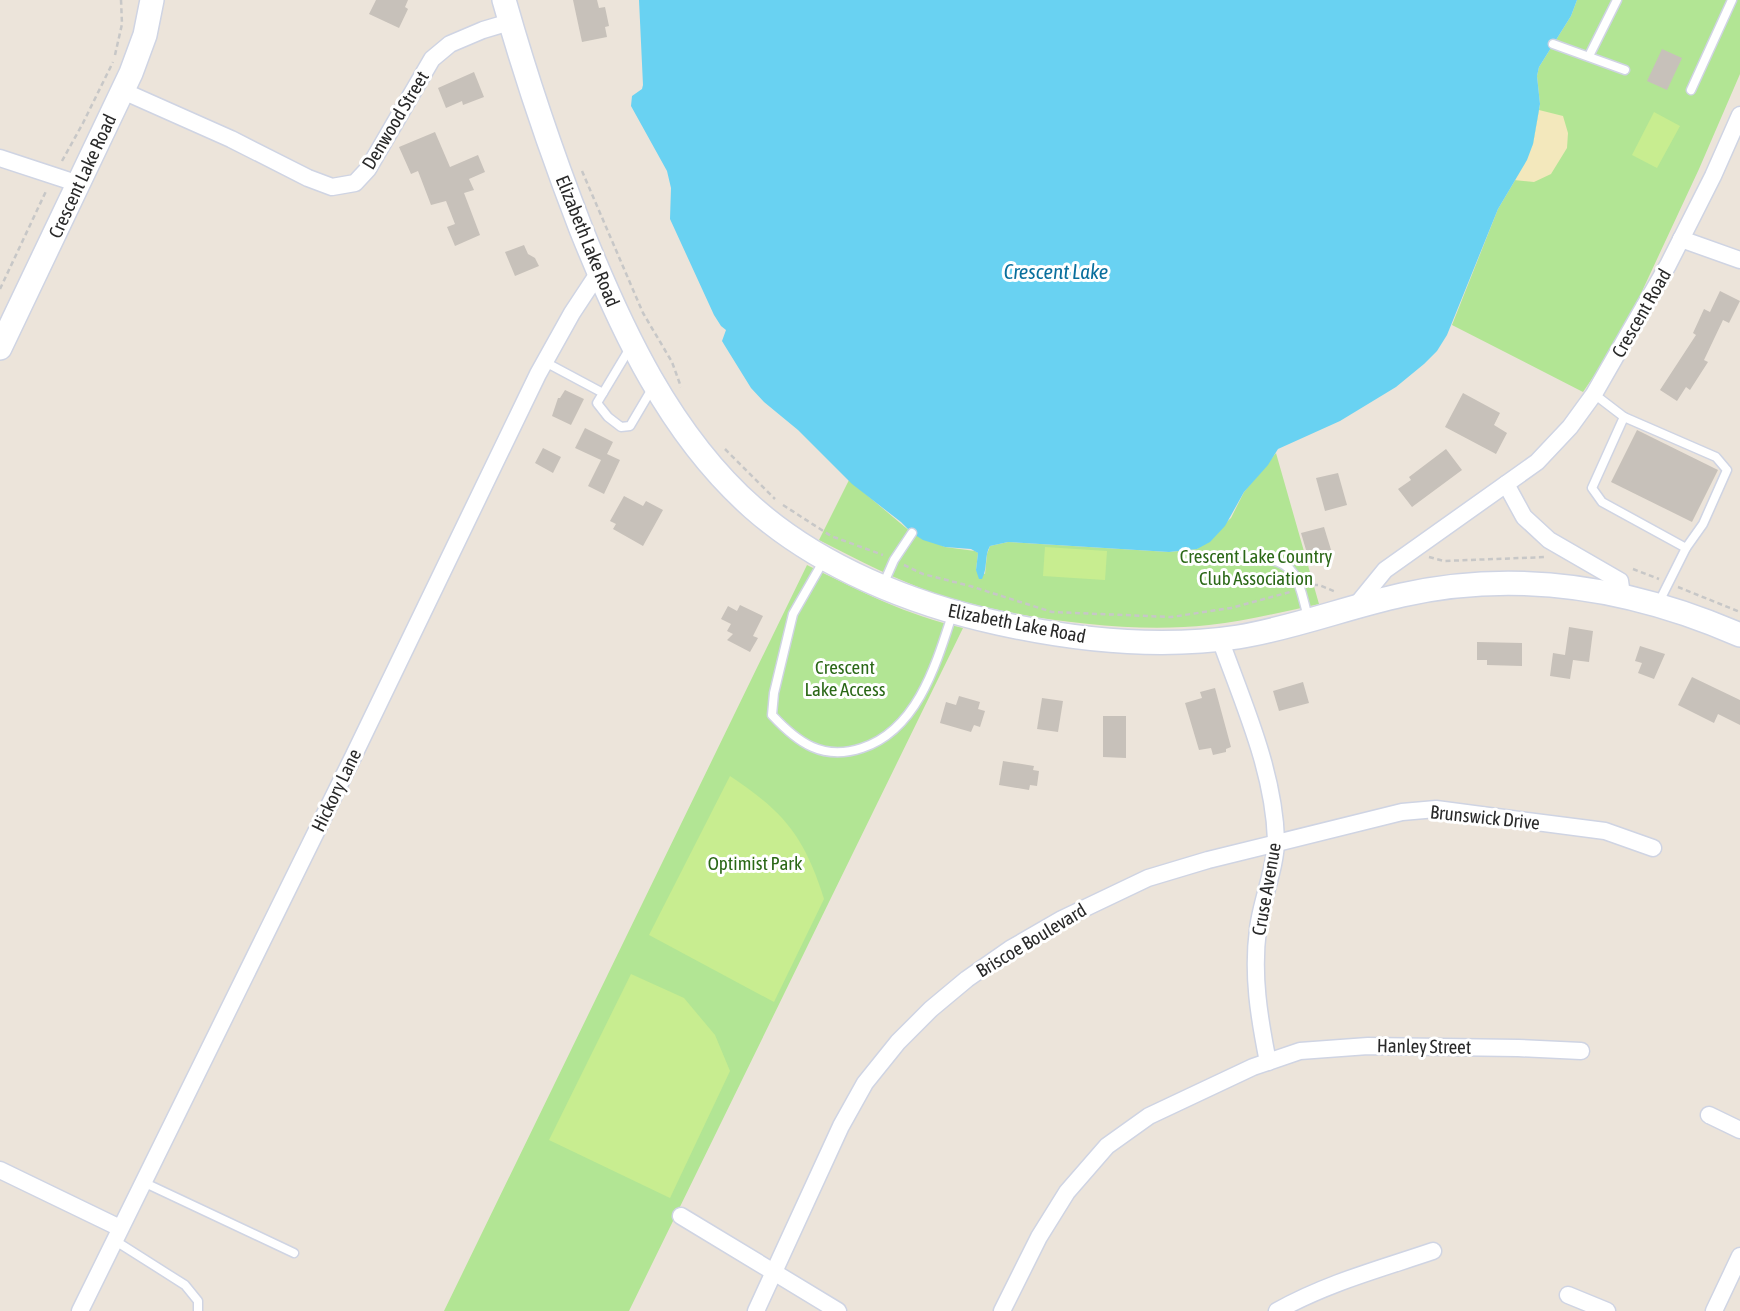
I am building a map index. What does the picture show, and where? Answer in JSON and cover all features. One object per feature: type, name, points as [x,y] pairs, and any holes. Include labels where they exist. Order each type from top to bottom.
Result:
[{"type":"street","name":"Crescent Lake Road","points":[[0,348],[123,91],[145,35],[152,0]]},
{"type":"street","name":"Denwood Street","points":[[123,91],[231,139],[308,178],[331,187],[355,183],[368,169],[424,71],[440,50],[507,11]]},
{"type":"street","name":"Elizabeth Lake Road","points":[[507,11],[558,167],[599,272],[632,344],[655,384],[694,444],[729,485],[771,523],[825,558],[883,586],[953,612],[1020,628],[1095,638],[1159,642],[1220,639],[1269,631],[1440,588],[1496,582],[1561,585],[1622,595],[1740,635]]},
{"type":"street","name":"Crescent Road","points":[[1354,608],[1385,570],[1537,462],[1570,427],[1594,394],[1681,239],[1740,116]]},
{"type":"street","points":[[0,158],[79,184]]},
{"type":"street","points":[[1681,239],[1740,260]]},
{"type":"street","name":"Hickory Lane","points":[[80,1311],[545,362],[599,272]]},
{"type":"street","points":[[1506,484],[1524,517],[1549,540],[1620,581],[1622,595]]},
{"type":"street","name":"Cruse Avenue","points":[[1220,639],[1256,740],[1273,807],[1276,844],[1258,928],[1255,965],[1255,996],[1268,1062]]},
{"type":"street","name":"Brunswick Drive","points":[[1276,844],[1357,822],[1436,808],[1605,831],[1653,848]]},
{"type":"street","name":"Briscoe Boulevard","points":[[756,1311],[841,1126],[865,1083],[898,1042],[931,1009],[967,979],[1010,949],[1100,900],[1148,878],[1276,844]]},
{"type":"street","name":"Hanley Street","points":[[1002,1311],[1066,1192],[1107,1146],[1149,1116],[1268,1062],[1300,1051],[1368,1045],[1581,1051]]},
{"type":"street","points":[[1709,1115],[1740,1130]]},
{"type":"street","points":[[0,1170],[117,1234]]},
{"type":"street","points":[[681,1216],[838,1311]]},
{"type":"street","points":[[1277,1311],[1308,1294],[1353,1276],[1433,1251]]},
{"type":"street","points":[[1714,1311],[1740,1256]]},
{"type":"street","points":[[1568,1295],[1606,1311]]},
{"type":"lane","points":[[1589,55],[1617,0]]},
{"type":"lane","points":[[1691,90],[1732,0]]},
{"type":"lane","points":[[1553,44],[1625,70]]},
{"type":"lane","points":[[632,344],[597,403],[608,417],[621,427],[630,426],[655,384]]},
{"type":"lane","points":[[545,362],[603,393]]},
{"type":"lane","points":[[1594,394],[1624,417],[1716,457],[1727,470],[1703,524],[1686,548],[1658,605]]},
{"type":"lane","points":[[1624,417],[1592,488],[1602,502],[1686,548]]},
{"type":"lane","points":[[883,586],[894,560],[912,533]]},
{"type":"lane","points":[[825,558],[793,614],[774,693],[772,715],[788,733],[815,749],[844,754],[878,743],[898,727],[923,692],[953,612]]},
{"type":"lane","points":[[1265,559],[1281,562],[1294,573],[1309,620]]},
{"type":"lane","points":[[144,1182],[294,1253]]},
{"type":"lane","points":[[117,1234],[185,1285],[198,1301],[198,1311]]},
{"type":"path","points":[[0,289],[115,58],[122,24],[121,0]]},
{"type":"path","points":[[579,166],[643,313],[672,362],[682,391]]},
{"type":"path","points":[[719,441],[779,503],[831,537],[894,560],[923,574],[979,588],[1052,612],[1171,617],[1231,608],[1319,585],[1335,592],[1373,584]]},
{"type":"green space","points":[[1577,0],[1740,0],[1740,74],[1637,302],[1616,343],[1583,392],[1452,325],[1498,209],[1527,160],[1533,144],[1540,104],[1537,76],[1539,67],[1571,16]]},
{"type":"green space","points":[[1654,112],[1680,126],[1657,168],[1632,155]]},
{"type":"green space","name":"Crescent Lake Country Club Association","points":[[1276,453],[1319,604],[1250,619],[1177,627],[1109,626],[1004,611],[924,589],[819,540],[849,480],[912,533],[945,547],[978,553],[976,570],[985,574],[990,546],[1008,542],[1169,552],[1197,549],[1231,518],[1244,492]]},
{"type":"green space","points":[[1045,547],[1107,551],[1105,580],[1043,576]]},
{"type":"green space","name":"Optimist Park","points":[[807,565],[903,609],[963,628],[629,1311],[444,1311]]},
{"type":"green space","points":[[730,776],[765,802],[790,827],[808,858],[824,899],[774,1002],[649,935]]},
{"type":"green space","points":[[631,974],[684,998],[715,1035],[730,1071],[670,1198],[549,1140]]},
{"type":"sand","points":[[1539,110],[1563,116],[1568,133],[1567,148],[1551,174],[1534,182],[1514,180],[1533,144]]},
{"type":"water","name":"Crescent Lake","points":[[639,0],[1577,0],[1571,16],[1539,67],[1537,76],[1540,104],[1533,144],[1527,160],[1498,209],[1447,335],[1437,351],[1424,364],[1396,387],[1340,421],[1278,449],[1244,492],[1225,526],[1210,542],[1197,549],[1169,552],[1008,542],[990,546],[984,575],[979,579],[976,570],[978,553],[971,549],[945,547],[923,540],[852,484],[751,388],[722,341],[726,330],[714,315],[670,219],[671,188],[667,171],[631,106],[632,96],[642,89],[643,85]]},
{"type":"building","points":[[376,0],[408,0],[405,7],[408,9],[399,28],[369,14]]},
{"type":"building","points":[[573,0],[597,0],[599,8],[605,7],[609,26],[605,27],[607,37],[582,42]]},
{"type":"building","points":[[1662,49],[1682,58],[1667,90],[1647,81]]},
{"type":"building","points":[[474,72],[484,97],[463,105],[462,101],[446,108],[438,88]]},
{"type":"building","points":[[435,132],[450,167],[478,155],[485,172],[469,179],[474,190],[464,193],[480,235],[455,246],[447,227],[455,224],[446,201],[431,205],[418,171],[411,174],[399,147]]},
{"type":"building","points":[[524,245],[539,266],[515,276],[505,252]]},
{"type":"building","points":[[1720,291],[1740,301],[1729,323],[1723,320],[1704,360],[1708,362],[1690,390],[1686,387],[1677,401],[1660,390],[1696,335],[1693,333],[1704,309],[1710,312]]},
{"type":"building","points":[[565,390],[584,399],[571,425],[552,416],[558,398]]},
{"type":"building","points":[[1463,393],[1500,413],[1494,425],[1507,433],[1496,454],[1445,427]]},
{"type":"building","points":[[585,428],[613,442],[607,454],[620,460],[604,494],[588,486],[601,460],[575,448]]},
{"type":"building","points":[[1637,430],[1718,470],[1692,522],[1611,482]]},
{"type":"building","points":[[543,448],[561,457],[553,473],[535,463]]},
{"type":"building","points":[[1446,449],[1462,470],[1412,507],[1398,489],[1411,480],[1409,477]]},
{"type":"building","points":[[1338,473],[1347,505],[1325,511],[1316,478]]},
{"type":"building","points":[[624,496],[643,506],[646,501],[663,510],[643,546],[613,529],[616,524],[610,521]]},
{"type":"building","points":[[1324,527],[1332,553],[1309,560],[1301,533]]},
{"type":"building","points":[[740,605],[763,616],[753,636],[758,638],[750,652],[727,640],[733,634],[727,631],[731,624],[721,619],[728,606],[737,611]]},
{"type":"building","points":[[1569,627],[1593,631],[1589,662],[1573,660],[1570,679],[1550,676],[1553,653],[1565,655]]},
{"type":"building","points":[[1477,642],[1522,643],[1522,666],[1487,665],[1487,660],[1477,660]]},
{"type":"building","points":[[1640,646],[1665,654],[1654,679],[1638,673],[1642,663],[1635,661]]},
{"type":"building","points":[[1692,677],[1740,700],[1740,725],[1718,714],[1714,723],[1678,705]]},
{"type":"building","points":[[1303,682],[1309,703],[1279,711],[1273,691]]},
{"type":"building","points":[[1215,688],[1231,747],[1226,749],[1226,752],[1213,755],[1211,748],[1199,750],[1185,703],[1202,698],[1200,692]]},
{"type":"building","points":[[959,696],[980,702],[978,709],[985,711],[980,727],[974,725],[971,732],[940,723],[946,702],[956,705]]},
{"type":"building","points":[[1042,698],[1063,701],[1058,732],[1037,729]]},
{"type":"building","points":[[1103,716],[1126,716],[1126,758],[1103,757]]},
{"type":"building","points":[[1003,761],[1034,766],[1033,770],[1039,771],[1037,786],[1030,785],[1029,790],[999,785]]},
{"type":"park label","name":"Crescent Lake Access","points":[[845,678]]}]
